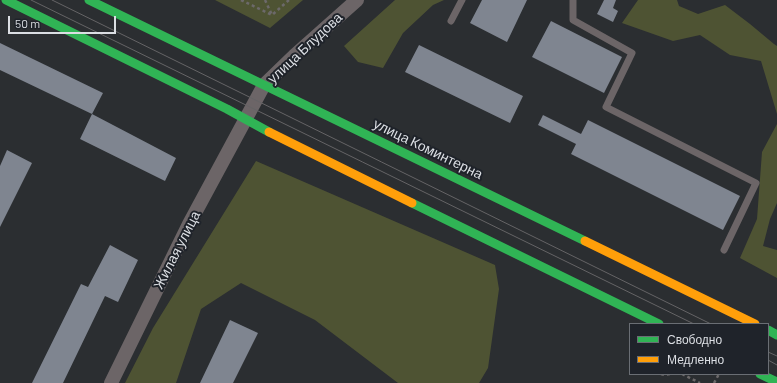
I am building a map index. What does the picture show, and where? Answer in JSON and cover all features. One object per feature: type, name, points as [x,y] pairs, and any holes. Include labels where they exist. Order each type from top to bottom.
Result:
[{"type":"street","points":[[6,0],[227,109],[246,120],[496,245],[656,323]]},
{"type":"street","name":"улица Коминтерна","points":[[89,0],[753,323]]},
{"type":"street","name":"улица Блудова","points":[[246,120],[264,85],[357,0]]},
{"type":"street","name":"Жилая улица","points":[[112,383],[190,224],[246,120]]},
{"type":"street","points":[[762,375],[777,382]]},
{"type":"lane","points":[[451,21],[462,0]]},
{"type":"lane","points":[[573,0],[573,20],[632,53],[606,108],[756,183],[724,250]]},
{"type":"path","points":[[241,0],[272,15]]},
{"type":"path","points":[[265,0],[272,15]]},
{"type":"path","points":[[272,15],[289,0]]},
{"type":"path","points":[[684,375],[700,383]]},
{"type":"green space","points":[[215,0],[303,0],[270,28]]},
{"type":"green space","points":[[395,0],[444,0],[433,5],[403,33],[383,68],[358,62],[344,46]]},
{"type":"green space","points":[[638,0],[677,0],[679,6],[698,14],[725,5],[777,46],[777,114],[761,61],[730,55],[700,35],[673,41],[622,23]]},
{"type":"green space","points":[[777,124],[777,203],[770,219],[763,246],[777,250],[777,278],[740,258],[757,219],[762,152]]},
{"type":"green space","points":[[256,161],[495,265],[499,289],[488,368],[479,383],[398,383],[315,320],[241,283],[201,309],[176,383],[125,383],[153,328]]},
{"type":"building","points":[[482,0],[527,0],[507,42],[470,23]]},
{"type":"building","points":[[604,0],[616,0],[613,8],[618,11],[613,22],[597,14]]},
{"type":"building","points":[[551,21],[622,57],[604,93],[532,57]]},
{"type":"building","points":[[0,43],[103,93],[92,114],[0,70]]},
{"type":"building","points":[[419,45],[523,96],[510,123],[405,72]]},
{"type":"building","points":[[92,114],[176,158],[165,181],[80,139]]},
{"type":"building","points":[[543,115],[581,134],[588,120],[740,196],[723,230],[571,154],[576,144],[538,125]]},
{"type":"building","points":[[7,150],[32,163],[0,227],[0,166]]},
{"type":"building","points":[[110,245],[138,260],[118,302],[105,296],[63,383],[32,383],[81,284],[88,287]]},
{"type":"building","points":[[230,320],[258,333],[233,383],[200,383]]},
{"type":"tram line","points":[[31,0],[692,323]]},
{"type":"tram line","points":[[52,0],[709,323]]},
{"type":"tram line","points":[[769,352],[777,356]]},
{"type":"tram line","points":[[769,361],[777,365]]},
{"type":"traffic: fast","points":[[6,0],[227,109],[269,132]]},
{"type":"traffic: fast","points":[[89,0],[585,241]]},
{"type":"traffic: fast","points":[[412,203],[657,323]]},
{"type":"traffic: fast","points":[[769,331],[777,335]]},
{"type":"traffic: fast","points":[[762,375],[777,382]]},
{"type":"traffic: slow","points":[[269,132],[412,203]]},
{"type":"traffic: slow","points":[[585,241],[753,323]]}]
